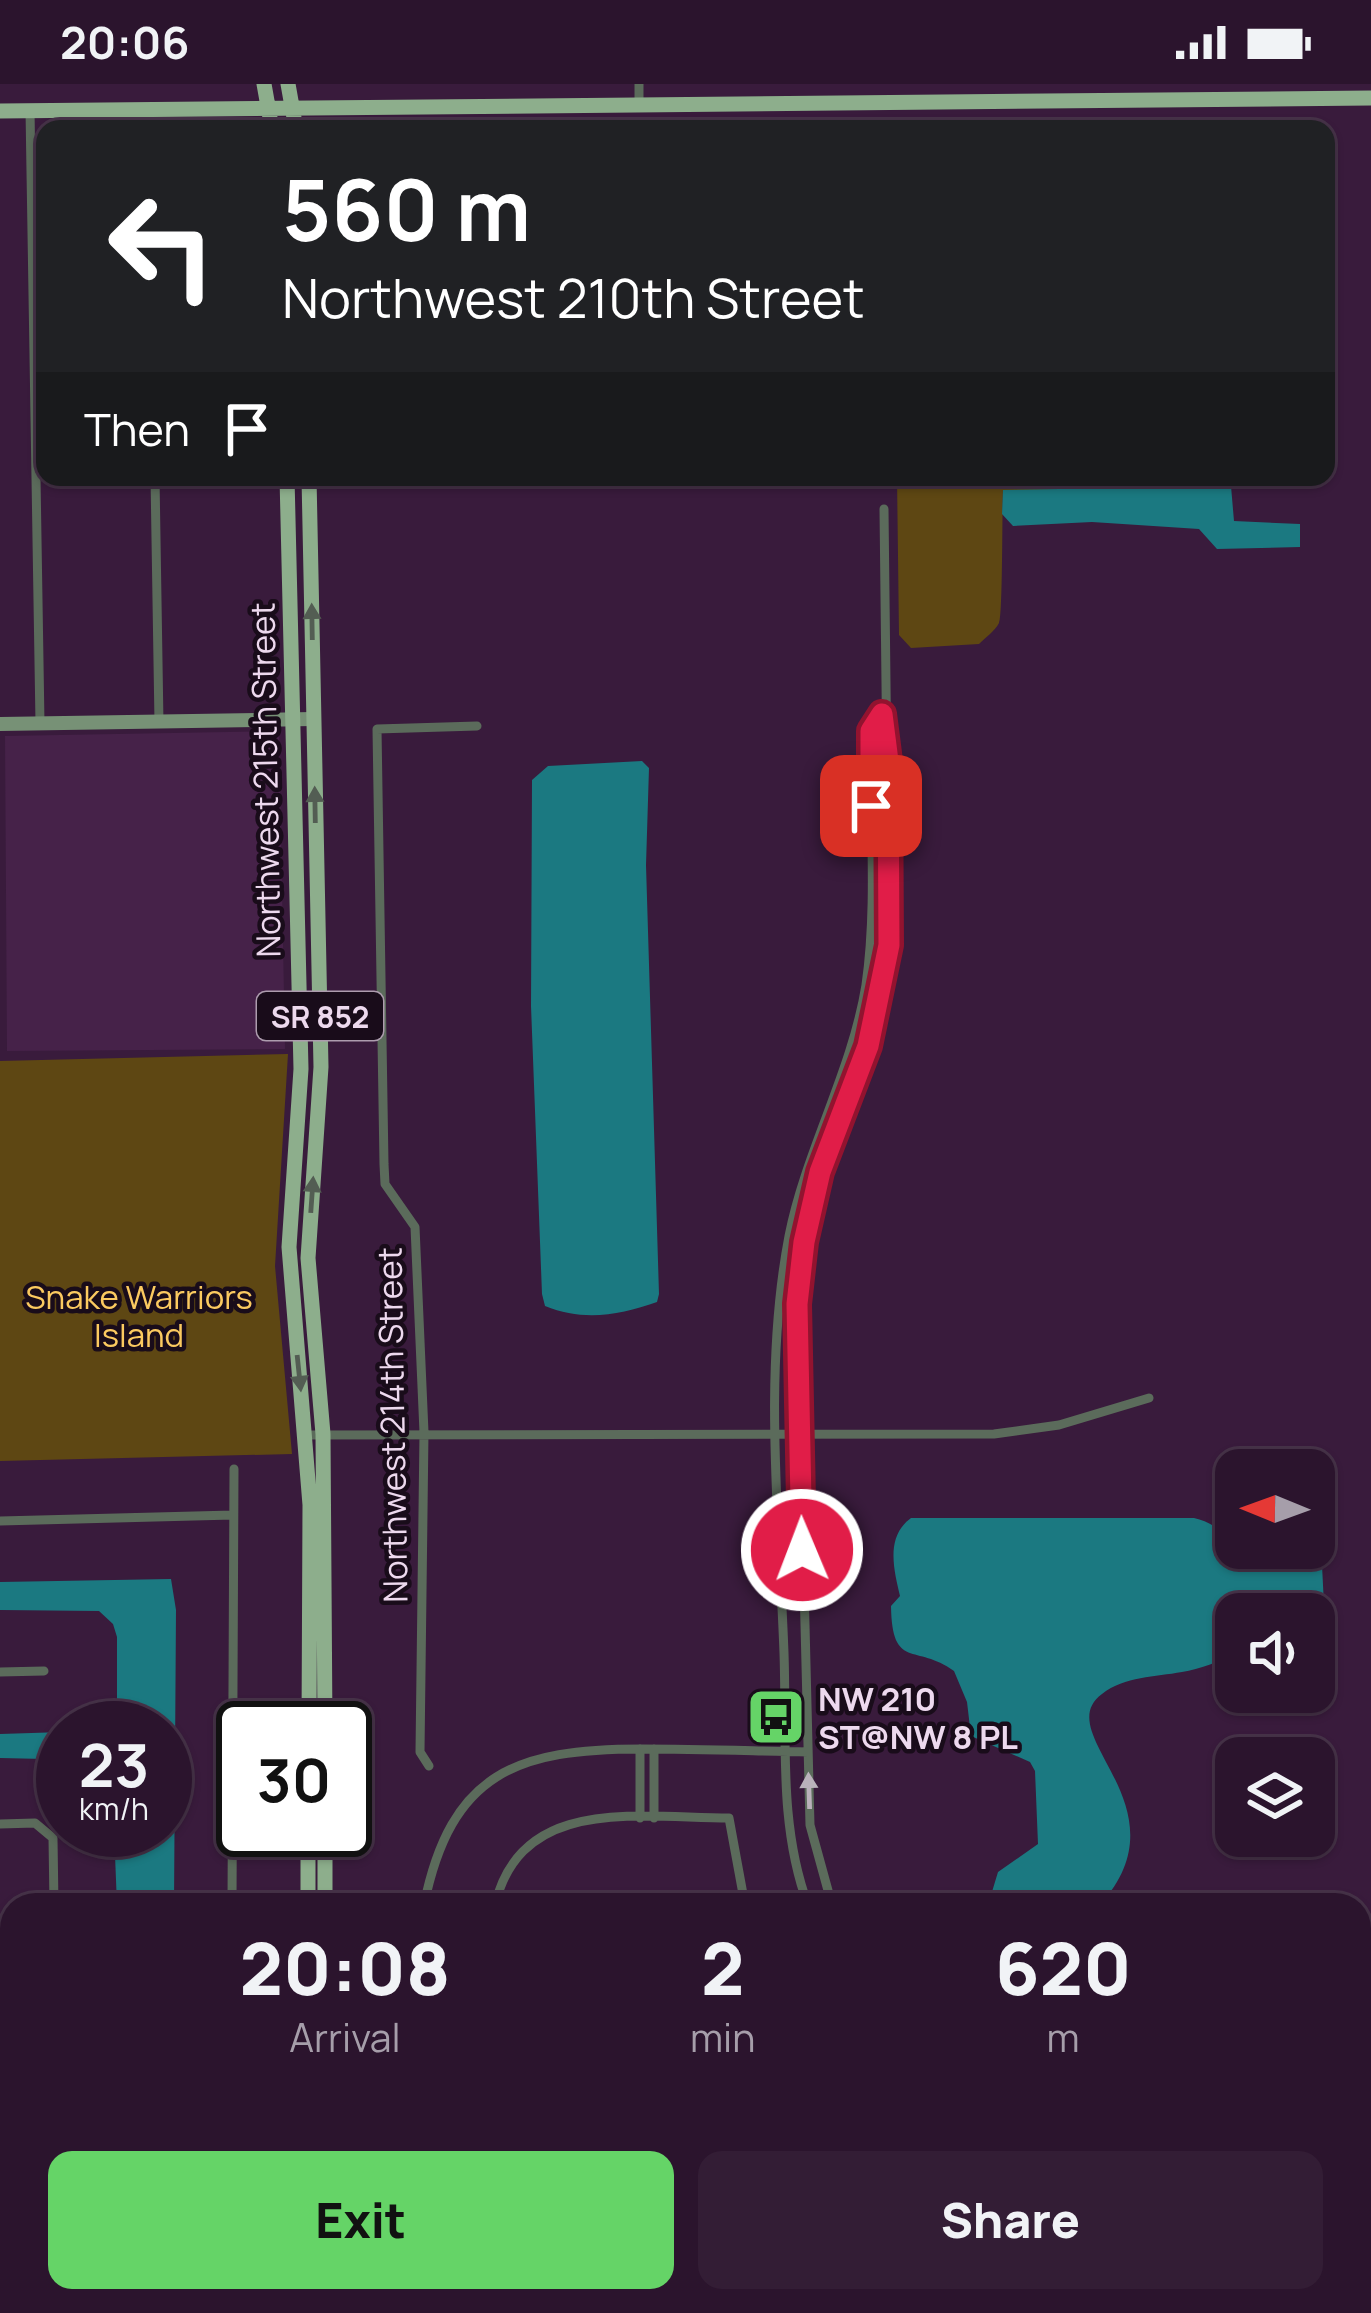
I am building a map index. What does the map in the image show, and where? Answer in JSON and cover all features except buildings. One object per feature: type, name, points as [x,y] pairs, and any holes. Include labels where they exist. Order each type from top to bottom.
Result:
[{"type":"main road","points":[[264,84],[270,120]]},
{"type":"main road","points":[[288,84],[294,120]]},
{"type":"main road","points":[[0,111],[1156,92],[1371,98]]},
{"type":"main road","name":"Northwest 215th Street","points":[[288,486],[304,720]]},
{"type":"main road","name":"Northwest 215th Street","points":[[309,486],[301,1070],[289,1247],[315,1435],[325,1701]]},
{"type":"main road","name":"Northwest 215th Street","points":[[310,1701],[315,1435]]},
{"type":"main road","points":[[308,1857],[308,1893]]},
{"type":"main road","points":[[326,1857],[326,1893]]},
{"type":"street","points":[[639,84],[639,104]]},
{"type":"street","points":[[148,109],[148,120]]},
{"type":"street","points":[[30,110],[36,478]]},
{"type":"street","points":[[36,486],[40,723]]},
{"type":"street","points":[[155,486],[159,723]]},
{"type":"street","points":[[828,1893],[810,1825],[797,1304],[804,1242],[820,1172],[868,1046],[889,945],[888,761],[882,714],[884,509]]},
{"type":"street","points":[[807,1893],[789,1834],[777,1437],[780,1300],[804,1169],[853,1043],[865,991],[872,938],[871,731],[882,714]]},
{"type":"street","points":[[0,724],[304,720]]},
{"type":"street","name":"Northwest 214th Street","points":[[429,1766],[420,1752],[424,1432],[415,1227],[386,1184],[376,729],[477,726]]},
{"type":"street","points":[[315,1435],[994,1434],[1059,1425],[1149,1398]]},
{"type":"street","points":[[232,1893],[234,1468]]},
{"type":"street","points":[[0,1521],[233,1516]]},
{"type":"street","points":[[0,1672],[44,1671]]},
{"type":"street","points":[[426,1893],[431,1868],[468,1799],[504,1771],[565,1749],[808,1753]]},
{"type":"street","points":[[640,1749],[640,1818]]},
{"type":"street","points":[[654,1749],[654,1818]]},
{"type":"street","points":[[500,1893],[516,1853],[556,1825],[640,1818],[729,1818],[743,1893]]},
{"type":"street","points":[[0,1824],[45,1827],[53,1838],[54,1893]]},
{"type":"shaded area","points":[[851,117],[851,120],[535,120]]},
{"type":"shaded area","points":[[1231,486],[1234,521],[1300,524],[1300,547],[1217,549],[1199,529],[1092,522],[1013,526],[1002,514],[1003,490]]},
{"type":"shaded area","points":[[279,731],[285,1049],[7,1051],[5,736]]},
{"type":"shaded area","points":[[642,761],[649,768],[646,865],[659,1294],[657,1302],[629,1310],[574,1314],[545,1306],[542,1294],[531,1006],[532,780],[548,766]]},
{"type":"shaded area","points":[[911,1518],[1194,1518],[1215,1527],[1215,1569],[1322,1569],[1323,1593],[1215,1593],[1215,1662],[1120,1684],[1102,1694],[1090,1710],[1091,1730],[1126,1805],[1130,1836],[1123,1869],[1108,1893],[992,1893],[998,1872],[1038,1844],[1035,1771],[1030,1762],[971,1736],[967,1702],[954,1671],[901,1648],[896,1640],[891,1606],[900,1596],[894,1565],[897,1535]]},
{"type":"shaded area","points":[[171,1579],[176,1610],[175,1701],[117,1701],[117,1637],[113,1624],[99,1611],[0,1610],[0,1582]]},
{"type":"shaded area","points":[[36,1733],[36,1759],[0,1758],[0,1734]]},
{"type":"shaded area","points":[[115,1857],[174,1857],[174,1893],[117,1893]]},
{"type":"green space","points":[[897,486],[1125,486],[1003,491],[999,623],[979,644],[911,648],[899,635]]},
{"type":"green space","name":"Snake Warriors Island","points":[[288,1054],[275,1266],[292,1454],[0,1461],[0,1061]]},
{"type":"place","name":"NW 210 ST@NW 8 PL","points":[[776,1717]]},
{"type":"route","points":[[802,1550],[797,1304],[804,1242],[820,1172],[868,1046],[889,945],[888,761],[882,714],[871,731],[871,806]]}]
